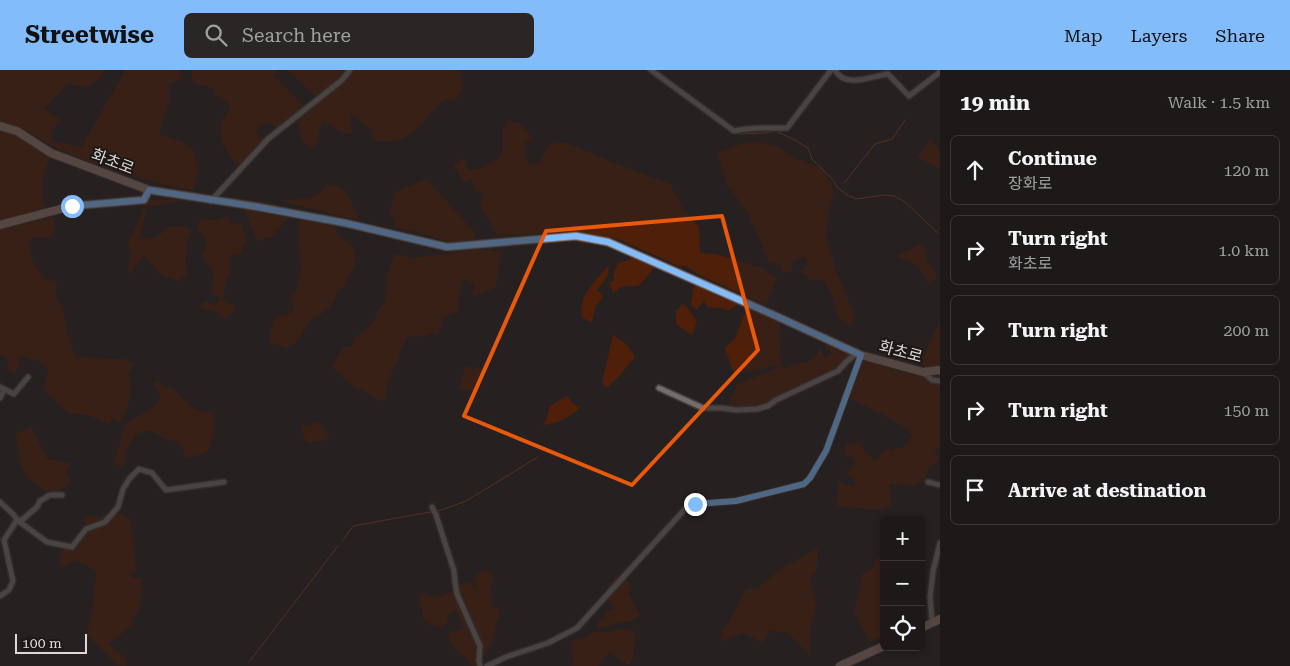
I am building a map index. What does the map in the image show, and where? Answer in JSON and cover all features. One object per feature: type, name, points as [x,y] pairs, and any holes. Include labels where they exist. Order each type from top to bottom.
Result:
[{"type":"street","points":[[211,200],[268,140],[342,80],[350,70]]},
{"type":"street","points":[[651,70],[734,131],[766,127],[787,128],[831,70]]},
{"type":"street","points":[[835,70],[843,78],[859,80],[888,74],[909,96],[940,72]]},
{"type":"street","name":"화초로","points":[[0,126],[17,131],[51,152],[149,190],[345,223],[447,247],[576,236],[608,242],[859,354],[923,372],[940,370]]},
{"type":"street","points":[[0,225],[72,206],[144,200],[149,190]]},
{"type":"street","points":[[659,388],[703,408],[757,409],[768,406],[776,400],[838,372],[846,362],[859,354]]},
{"type":"street","points":[[487,666],[506,657],[548,643],[577,628],[685,509],[695,504],[736,501],[804,484],[810,478],[826,451],[859,354]]},
{"type":"street","points":[[923,372],[932,380],[940,381]]},
{"type":"street","points":[[0,398],[2,389],[14,394],[28,377]]},
{"type":"street","points":[[0,502],[17,520],[47,542],[72,547],[86,529],[105,522],[118,507],[123,489],[139,469],[152,473],[166,490],[224,482]]},
{"type":"street","points":[[928,482],[940,486]]},
{"type":"street","points":[[17,520],[22,520],[37,507],[40,501],[50,495],[62,495]]},
{"type":"street","points":[[432,507],[454,571],[457,594],[480,646],[480,666]]},
{"type":"street","points":[[0,596],[9,590],[13,581],[4,540],[17,520]]},
{"type":"street","points":[[932,622],[930,597],[932,571],[940,544]]},
{"type":"street","points":[[925,626],[940,619]]},
{"type":"street","points":[[840,666],[880,648]]},
{"type":"highlighted area","points":[[722,216],[758,350],[632,485],[464,416],[546,231]]},
{"type":"shaded area","points":[[0,70],[104,70],[99,79],[85,88],[69,83],[44,108],[52,115],[61,119],[53,129],[50,139],[55,142],[81,147],[124,70],[180,70],[181,78],[167,85],[170,96],[159,134],[186,144],[191,148],[197,165],[194,190],[114,171],[49,144],[28,131],[0,121]]},
{"type":"shaded area","points":[[191,70],[278,70],[273,76],[304,106],[276,128],[272,124],[263,123],[255,131],[264,140],[238,168],[222,143],[221,123],[231,106],[215,95],[214,88],[194,83]]},
{"type":"shaded area","points":[[287,70],[458,70],[462,78],[462,91],[454,101],[447,99],[434,109],[412,133],[397,140],[373,141],[371,127],[349,113],[352,134],[339,131],[322,121],[315,149],[302,142],[297,119],[311,111],[322,98],[314,95]]},
{"type":"shaded area","points":[[507,121],[520,124],[533,140],[524,143],[527,163],[537,164],[550,144],[565,142],[670,184],[683,209],[699,227],[700,253],[723,256],[761,268],[777,279],[766,305],[698,274],[686,266],[679,266],[621,240],[582,232],[497,235],[481,207],[483,193],[475,191],[472,179],[464,183],[453,165],[464,158],[468,170],[479,169],[500,157],[503,150],[503,128]]},
{"type":"shaded area","points":[[0,128],[17,134],[50,157],[43,182],[45,208],[0,220]]},
{"type":"shaded area","points":[[931,139],[940,151],[940,169],[917,157]]},
{"type":"shaded area","points":[[751,141],[777,146],[797,160],[803,160],[823,170],[834,191],[829,208],[826,238],[836,271],[854,314],[851,327],[838,318],[832,294],[823,280],[808,280],[809,276],[801,271],[808,265],[805,257],[793,260],[792,271],[783,272],[780,264],[769,263],[749,214],[727,185],[718,152]]},
{"type":"shaded area","points":[[426,179],[473,230],[475,239],[453,243],[410,230],[396,228],[390,210],[396,192]]},
{"type":"shaded area","points":[[327,184],[343,189],[352,204],[358,220],[277,200],[313,197],[322,191]]},
{"type":"shaded area","points":[[148,200],[186,200],[146,207],[140,238],[156,236],[163,233],[170,226],[180,226],[191,230],[185,265],[187,275],[177,281],[160,274],[144,255],[130,274],[128,269],[131,252],[128,242]]},
{"type":"shaded area","points":[[274,204],[286,208],[287,218],[273,236],[257,241],[243,207]]},
{"type":"shaded area","points":[[228,216],[232,224],[242,223],[246,241],[240,254],[230,256],[230,275],[226,279],[224,296],[220,298],[233,305],[235,310],[226,320],[217,312],[199,308],[204,301],[215,305],[220,299],[212,293],[213,271],[202,256],[207,243],[204,235],[198,231],[200,219],[217,220]]},
{"type":"shaded area","points":[[53,217],[55,226],[53,236],[32,238],[29,247],[33,262],[43,278],[57,282],[55,298],[62,307],[75,357],[125,359],[134,364],[128,375],[130,399],[120,423],[114,417],[109,424],[88,415],[68,413],[43,389],[49,371],[40,361],[21,355],[16,373],[9,371],[6,357],[0,355],[0,230]]},
{"type":"shaded area","points":[[300,220],[336,227],[337,235],[351,245],[355,253],[355,264],[343,287],[337,292],[334,301],[327,310],[309,322],[298,341],[288,348],[270,342],[275,317],[293,312],[291,293],[296,292],[301,268],[298,236]]},
{"type":"shaded area","points":[[924,243],[927,262],[938,276],[929,285],[919,267],[896,256]]},
{"type":"shaded area","points":[[478,249],[501,252],[496,282],[497,287],[471,297],[475,285],[463,278],[458,300],[458,312],[443,317],[438,335],[432,333],[420,337],[408,336],[398,353],[400,357],[388,381],[386,397],[381,401],[349,383],[332,366],[344,347],[353,347],[353,340],[374,322],[378,309],[385,304],[387,276],[395,254],[411,258]]},
{"type":"shaded area","points":[[633,256],[656,265],[638,286],[622,286],[613,293],[609,283],[615,280],[613,275],[618,263],[629,260]]},
{"type":"shaded area","points":[[609,265],[608,275],[596,292],[600,292],[603,297],[595,308],[592,322],[582,318],[581,310],[585,296],[593,283]]},
{"type":"shaded area","points":[[694,283],[739,304],[728,311],[723,308],[707,307],[704,300],[697,310],[690,304]]},
{"type":"shaded area","points":[[683,304],[697,322],[692,335],[676,324],[675,312]]},
{"type":"shaded area","points":[[747,307],[779,321],[781,365],[785,369],[791,365],[808,362],[822,348],[823,356],[828,357],[833,352],[825,346],[827,342],[850,354],[831,373],[790,390],[762,406],[747,408],[745,406],[736,407],[730,405],[730,399],[738,384],[773,370],[780,365],[734,374],[725,348],[736,337]]},
{"type":"shaded area","points":[[940,321],[940,365],[927,368],[920,363]]},
{"type":"shaded area","points":[[613,335],[626,344],[635,357],[607,388],[602,383]]},
{"type":"shaded area","points":[[863,361],[921,377],[940,375],[940,446],[934,453],[940,459],[927,469],[925,481],[913,485],[889,484],[891,506],[877,510],[837,506],[839,482],[853,487],[857,485],[846,472],[854,468],[855,459],[844,453],[846,444],[858,443],[875,462],[884,451],[890,449],[893,452],[895,448],[902,449],[912,436],[909,431],[893,420],[848,398]]},
{"type":"shaded area","points":[[466,366],[484,369],[477,393],[458,389]]},
{"type":"shaded area","points":[[157,380],[167,389],[172,388],[195,410],[214,413],[212,438],[207,452],[187,458],[184,450],[180,447],[180,442],[168,440],[149,430],[136,434],[126,450],[124,467],[114,464],[125,424],[157,404],[161,396],[153,383]]},
{"type":"shaded area","points":[[567,396],[573,404],[580,408],[563,420],[543,425],[550,406]]},
{"type":"shaded area","points":[[319,422],[330,439],[307,443],[301,427]]},
{"type":"shaded area","points":[[31,427],[47,459],[70,463],[66,473],[70,483],[65,487],[56,491],[46,490],[32,481],[22,468],[16,433]]},
{"type":"shaded area","points":[[108,512],[118,512],[124,518],[130,519],[136,569],[135,573],[129,574],[131,577],[142,579],[141,602],[136,615],[133,614],[131,626],[109,644],[127,660],[126,666],[117,665],[87,635],[95,597],[97,572],[87,565],[73,561],[61,567],[59,560],[61,551],[66,544],[74,541],[87,526],[83,520],[86,516],[101,517]]},
{"type":"shaded area","points":[[818,548],[816,573],[810,576],[816,607],[810,630],[809,654],[788,633],[771,630],[763,643],[744,633],[720,641],[722,632],[746,589],[757,588],[781,569]]},
{"type":"shaded area","points":[[880,558],[880,638],[870,642],[854,611],[860,592],[862,574],[872,569]]},
{"type":"shaded area","points":[[488,570],[494,579],[491,589],[493,610],[499,609],[500,614],[496,622],[494,639],[478,666],[472,666],[453,647],[448,634],[464,628],[456,609],[446,615],[448,620],[443,628],[431,625],[423,620],[423,610],[419,603],[420,596],[425,592],[429,596],[441,597],[461,584],[469,582],[475,589],[477,586],[475,581],[477,573]]},
{"type":"shaded area","points":[[617,575],[626,579],[630,584],[629,594],[640,616],[630,621],[598,628],[597,621],[603,619],[607,610],[612,610],[615,605],[605,602],[605,597],[608,587]]},
{"type":"shaded area","points":[[620,629],[632,630],[636,636],[633,659],[629,665],[609,652],[598,666],[572,666],[571,643],[577,638],[584,638],[594,632]]},
{"type":"waterway","points":[[656,70],[715,114]]},
{"type":"waterway","points":[[844,183],[875,144],[892,139],[905,120]]},
{"type":"waterway","points":[[739,134],[775,131],[791,138],[808,148],[812,159],[833,180],[837,187],[847,195],[856,199],[884,195],[894,196],[905,202],[938,233]]},
{"type":"waterway","points":[[438,511],[466,501],[538,457]]},
{"type":"waterway","points":[[343,540],[353,526],[430,512]]},
{"type":"waterway","points":[[249,662],[338,546]]},
{"type":"route","points":[[72,206],[144,200],[149,190],[345,223],[447,247],[576,236],[608,242],[861,355],[826,451],[810,478],[804,484],[736,501],[695,504]]}]
